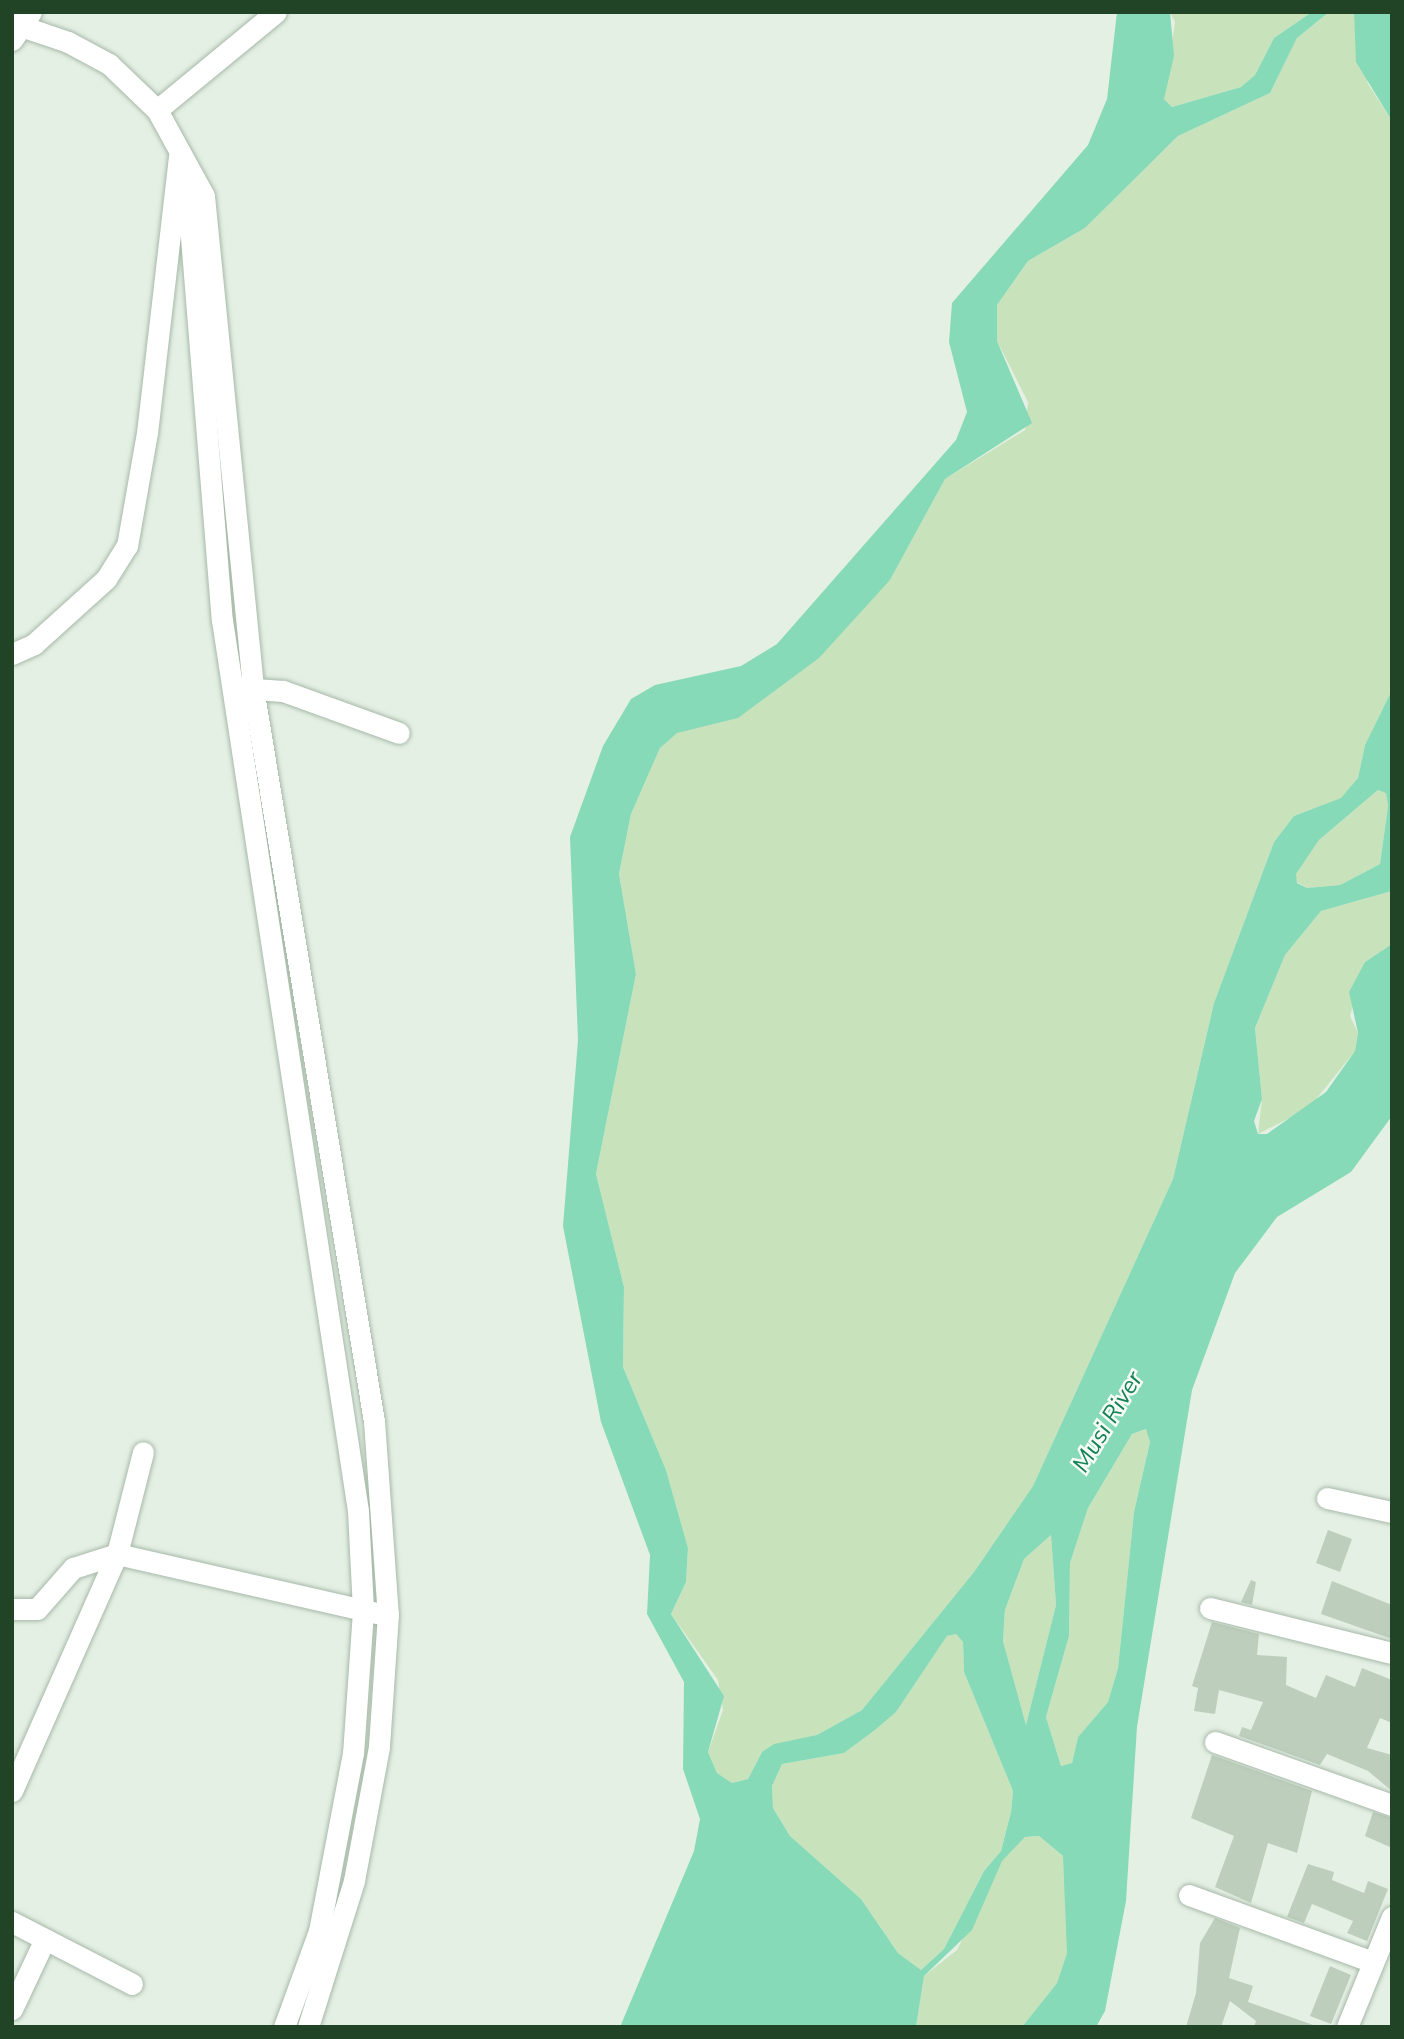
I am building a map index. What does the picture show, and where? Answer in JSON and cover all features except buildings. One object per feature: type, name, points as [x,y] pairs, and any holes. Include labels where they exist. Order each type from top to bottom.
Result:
[{"type":"street","points":[[157,110],[276,12]]},
{"type":"street","points":[[19,26],[68,42],[109,64],[157,110],[180,151],[193,185],[204,196],[253,688],[374,1421],[388,1614],[379,1747],[354,1881],[308,2027]]},
{"type":"street","points":[[12,654],[34,644],[106,579],[127,546],[147,433],[180,151]]},
{"type":"street","points":[[193,185],[188,200],[231,687],[343,1383],[363,1611],[353,1753],[337,1859],[284,2027]]},
{"type":"street","points":[[231,687],[283,691],[399,733]]},
{"type":"street","points":[[12,1791],[117,1554],[143,1452]]},
{"type":"street","points":[[1327,1498],[1392,1512]]},
{"type":"street","points":[[12,1609],[37,1609],[73,1568],[117,1554],[363,1611],[388,1614]]},
{"type":"street","points":[[1210,1608],[1392,1653]]},
{"type":"street","points":[[1214,1742],[1392,1805]]},
{"type":"street","points":[[1189,1895],[1373,1962]]},
{"type":"street","points":[[1347,2027],[1392,1917]]},
{"type":"street","points":[[12,1922],[43,1943],[132,1984]]},
{"type":"street","points":[[12,2009],[43,1943]]},
{"type":"shaded area","points":[[1170,12],[1312,12],[1274,38],[1255,75],[1241,87],[1172,107],[1164,99],[1175,22]]},
{"type":"shaded area","points":[[1329,12],[1354,12],[1368,84],[1392,121],[1392,690],[1365,745],[1358,778],[1342,798],[1294,816],[1274,842],[1214,1003],[1173,1179],[1033,1486],[974,1572],[862,1710],[817,1735],[762,1752],[748,1779],[732,1783],[717,1773],[708,1752],[723,1710],[718,1680],[671,1614],[686,1582],[688,1548],[666,1470],[623,1367],[624,1287],[596,1174],[636,974],[619,874],[631,814],[660,748],[676,733],[702,726],[890,580],[945,479],[1025,430],[1028,402],[997,341],[997,305],[1028,261],[1085,228],[1178,136],[1270,93],[1297,38]]},
{"type":"shaded area","points":[[1378,790],[1386,792],[1388,806],[1380,864],[1340,885],[1307,888],[1297,882],[1295,874],[1319,840]]},
{"type":"shaded area","points":[[1392,891],[1392,944],[1365,962],[1350,1016],[1358,1033],[1355,1051],[1309,1108],[1258,1134],[1262,1098],[1255,1028],[1285,955],[1321,911]]},
{"type":"shaded area","points":[[1147,1429],[1150,1442],[1134,1512],[1118,1668],[1108,1702],[1078,1737],[1072,1763],[1061,1766],[1046,1717],[1069,1636],[1070,1563],[1088,1508],[1132,1434]]},
{"type":"shaded area","points":[[1051,1535],[1056,1605],[1026,1725],[1003,1641],[1005,1610],[1024,1559]]},
{"type":"shaded area","points":[[956,1634],[963,1642],[964,1672],[1013,1791],[1011,1812],[1001,1851],[984,1871],[944,1949],[921,1970],[898,1953],[861,1899],[790,1836],[773,1808],[772,1786],[782,1764],[844,1753],[875,1730],[896,1712],[947,1636]]},
{"type":"shaded area","points":[[1039,1836],[1063,1856],[1068,1881],[1067,1953],[1057,1983],[1022,2027],[916,2027],[924,1976],[957,1950],[1001,1861],[1025,1837]]},
{"type":"water","name":"Musi River","points":[[1117,12],[1170,12],[1174,56],[1164,99],[1172,107],[1241,87],[1255,75],[1274,38],[1312,12],[1329,12],[1297,38],[1270,93],[1178,136],[1085,228],[1028,261],[997,305],[997,341],[1032,423],[945,479],[890,580],[819,658],[738,718],[677,733],[660,748],[631,814],[619,874],[636,974],[596,1174],[624,1287],[623,1367],[666,1470],[688,1548],[686,1582],[671,1614],[724,1696],[708,1752],[717,1773],[732,1783],[748,1779],[762,1752],[774,1744],[817,1735],[862,1710],[974,1572],[1033,1486],[1173,1179],[1214,1003],[1274,842],[1294,816],[1341,798],[1358,778],[1365,745],[1392,690],[1392,891],[1321,911],[1285,955],[1255,1028],[1262,1099],[1254,1121],[1258,1134],[1267,1134],[1326,1092],[1355,1051],[1358,1033],[1349,992],[1365,962],[1392,944],[1392,1116],[1351,1172],[1277,1217],[1235,1273],[1192,1390],[1137,1727],[1126,1901],[1105,2011],[1096,2027],[1022,2027],[1057,1983],[1067,1953],[1063,1856],[1039,1836],[1025,1837],[1002,1861],[972,1930],[924,1976],[916,2027],[620,2027],[694,1851],[700,1819],[683,1769],[684,1682],[647,1614],[650,1555],[601,1422],[563,1226],[578,1040],[570,837],[603,746],[631,699],[655,685],[741,666],[777,644],[956,440],[967,412],[949,342],[952,303],[1088,145],[1107,99]],"holes":[[[1378,790],[1386,793],[1388,806],[1380,864],[1340,885],[1307,888],[1297,883],[1296,874],[1319,840]],[[1146,1429],[1150,1442],[1134,1512],[1118,1668],[1108,1702],[1078,1737],[1072,1763],[1061,1766],[1046,1717],[1069,1636],[1070,1563],[1088,1508],[1132,1434]],[[1051,1535],[1056,1605],[1026,1725],[1003,1641],[1005,1610],[1024,1559]],[[956,1634],[963,1642],[964,1672],[1013,1791],[1011,1812],[1001,1851],[984,1871],[944,1949],[921,1970],[898,1953],[861,1899],[790,1836],[773,1808],[772,1786],[782,1764],[844,1753],[875,1730],[896,1712],[947,1636]]]},
{"type":"water","points":[[1354,12],[1392,12],[1392,121],[1356,62]]}]
